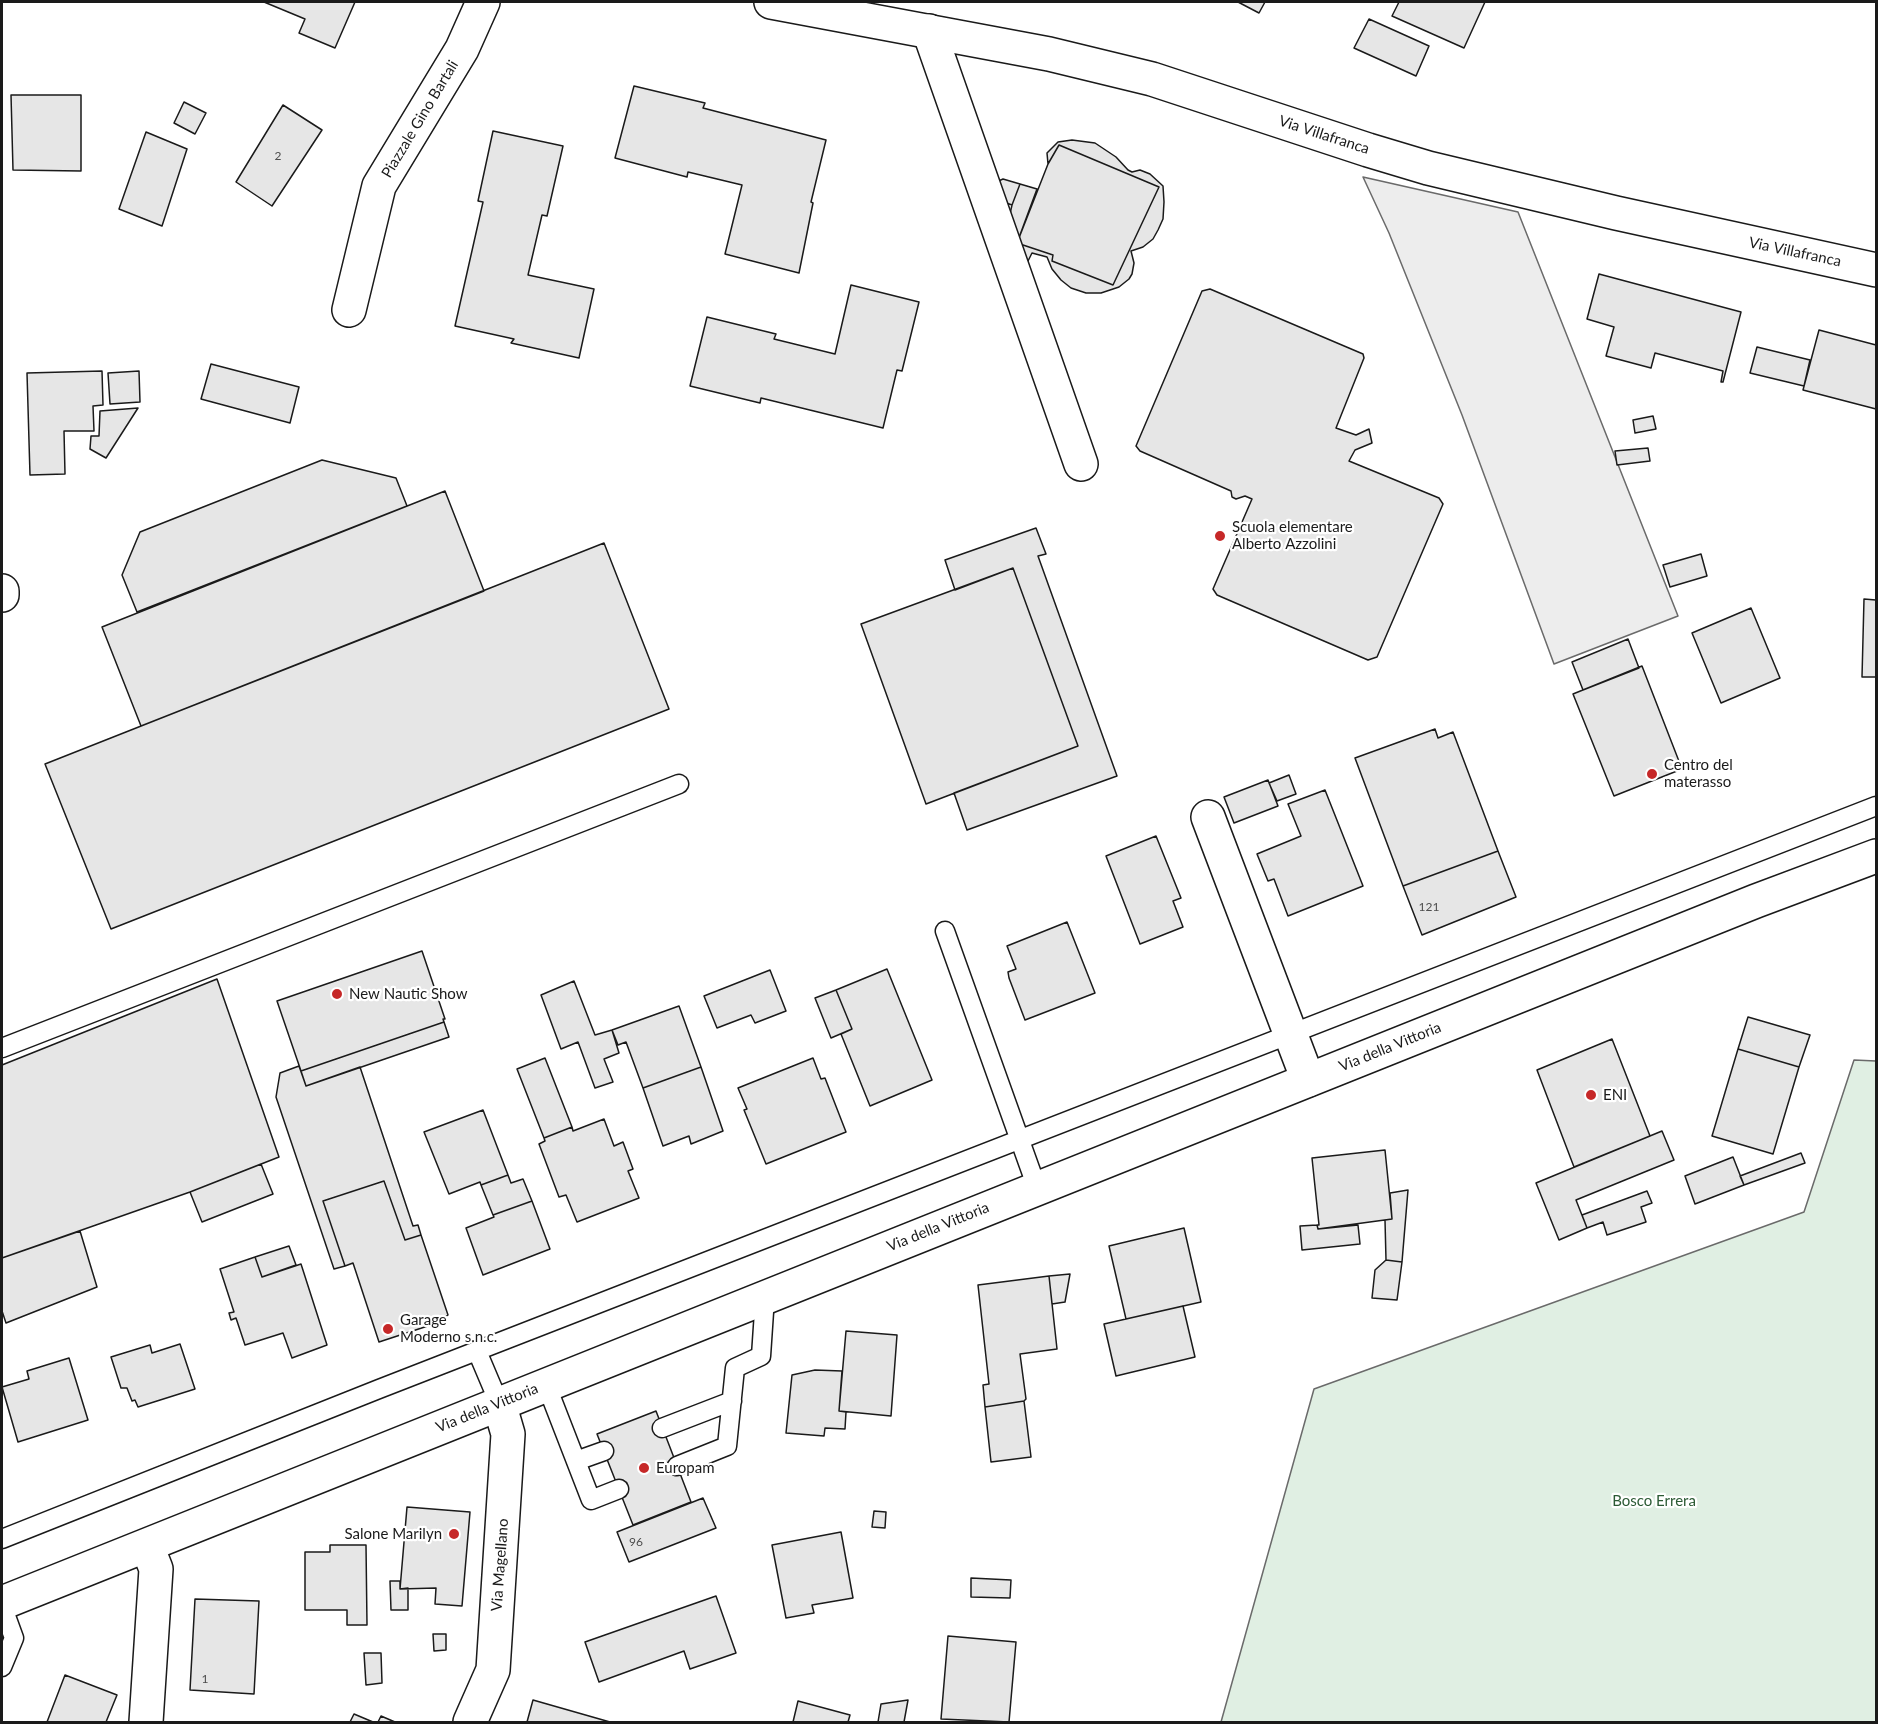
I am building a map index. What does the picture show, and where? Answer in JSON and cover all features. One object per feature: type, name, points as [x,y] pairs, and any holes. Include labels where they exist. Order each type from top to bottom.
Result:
[{"type":"street","name":"Piazzale Gino Bartali","points":[[349,310],[379,186],[462,49],[483,2]]},
{"type":"street","name":"Via Villafranca","points":[[771,2],[1049,54],[1152,79],[1428,168],[1616,213],[1876,270]]},
{"type":"street","points":[[928,31],[1081,465]]},
{"type":"street","points":[[1208,817],[1308,1080]]},
{"type":"street","name":"Via della Vittoria","points":[[2,1604],[1735,909],[1876,856]]},
{"type":"street","name":"Via Magellano","points":[[470,1722],[493,1670],[508,1434],[499,1403]]},
{"type":"street","points":[[146,1722],[156,1569],[147,1546]]},
{"type":"lane","points":[[2,1048],[679,783]]},
{"type":"lane","points":[[2,1539],[477,1351],[1876,806]]},
{"type":"lane","points":[[945,931],[1037,1188]]},
{"type":"lane","points":[[677,1467],[727,1446],[735,1368],[761,1356],[765,1297]]},
{"type":"lane","points":[[477,1351],[499,1403]]},
{"type":"lane","points":[[546,1384],[591,1500],[618,1489]]},
{"type":"lane","points":[[663,1428],[732,1401]]},
{"type":"lane","points":[[576,1461],[604,1451]]},
{"type":"lane","points":[[2,1604],[14,1638],[2,1667]]},
{"type":"green space","name":"Bosco Errera","points":[[1854,1060],[1876,1061],[1876,1722],[1221,1722],[1314,1389],[1804,1212]]},
{"type":"shaded area","points":[[1363,177],[1518,212],[1678,616],[1554,664],[1462,415],[1389,233]]},
{"type":"building","points":[[264,2],[355,2],[335,48],[299,33],[305,19]]},
{"type":"building","points":[[1238,2],[1265,2],[1259,13]]},
{"type":"building","points":[[1399,2],[1485,2],[1464,48],[1392,16]]},
{"type":"building","points":[[1369,19],[1429,46],[1416,76],[1354,48]]},
{"type":"building","points":[[634,86],[705,103],[703,108],[826,140],[811,202],[813,203],[799,273],[725,254],[742,185],[688,172],[687,177],[615,158]]},
{"type":"building","points":[[11,95],[81,95],[81,171],[13,170]]},
{"type":"building","points":[[184,102],[206,113],[195,134],[174,123]]},
{"type":"building","points":[[283,105],[322,130],[272,206],[236,182]]},
{"type":"building","points":[[493,131],[563,146],[547,216],[542,215],[528,275],[594,289],[579,358],[511,343],[514,339],[455,326],[483,202],[478,201]]},
{"type":"building","points":[[146,132],[187,149],[162,226],[119,209]]},
{"type":"building","points":[[1072,140],[1095,143],[1116,157],[1128,170],[1132,172],[1140,170],[1150,174],[1163,186],[1163,219],[1153,239],[1143,247],[1131,251],[1134,263],[1129,279],[1119,287],[1101,293],[1086,293],[1071,288],[1052,269],[1047,257],[1032,253],[1026,265],[1005,236],[1012,205],[1020,184],[1037,189],[1017,243],[1053,255],[1052,261],[1113,285],[1159,187],[1059,145],[1048,164],[1047,153],[1058,142]]},
{"type":"building","points":[[1059,145],[1159,187],[1113,285],[1052,261],[1053,255],[1017,243],[1048,164]]},
{"type":"building","points":[[1003,179],[1020,184],[1012,205],[995,199],[992,184]]},
{"type":"building","points":[[1599,274],[1741,312],[1723,382],[1721,382],[1723,371],[1655,353],[1651,368],[1606,356],[1614,327],[1587,319]]},
{"type":"building","points":[[851,285],[919,302],[902,371],[897,370],[883,428],[761,398],[760,403],[690,386],[707,317],[776,334],[774,339],[835,354]]},
{"type":"building","points":[[1210,289],[1363,354],[1364,358],[1336,428],[1356,435],[1369,429],[1372,443],[1355,450],[1349,461],[1439,498],[1443,504],[1377,657],[1368,660],[1217,595],[1213,589],[1252,499],[1245,496],[1236,499],[1232,497],[1231,491],[1140,451],[1136,446],[1202,291]]},
{"type":"building","points":[[1819,330],[1876,345],[1876,409],[1803,390]]},
{"type":"building","points":[[1757,347],[1810,360],[1804,386],[1750,373]]},
{"type":"building","points":[[211,364],[299,387],[290,423],[201,399]]},
{"type":"building","points":[[102,371],[103,405],[93,406],[94,431],[64,431],[65,474],[30,475],[27,373]]},
{"type":"building","points":[[139,371],[140,402],[110,404],[108,373]]},
{"type":"building","points":[[138,408],[106,458],[90,449],[91,436],[99,436],[100,411]]},
{"type":"building","points":[[1653,416],[1656,429],[1635,433],[1633,420]]},
{"type":"building","points":[[1648,448],[1650,461],[1617,465],[1615,451]]},
{"type":"building","points":[[322,460],[396,478],[407,506],[137,612],[122,575],[140,532]]},
{"type":"building","points":[[445,491],[484,591],[141,726],[102,627]]},
{"type":"building","points":[[1036,528],[1046,554],[1038,556],[1117,776],[967,830],[954,793],[1078,746],[1013,568],[955,590],[945,560]]},
{"type":"building","points":[[604,543],[669,709],[111,929],[45,764]]},
{"type":"building","points":[[1701,554],[1707,576],[1670,587],[1663,565]]},
{"type":"building","points":[[1013,568],[1078,746],[926,804],[861,624]]},
{"type":"building","points":[[1864,599],[1876,600],[1876,677],[1862,677]]},
{"type":"building","points":[[1751,608],[1780,678],[1721,703],[1692,633]]},
{"type":"building","points":[[1628,639],[1639,668],[1583,690],[1572,662]]},
{"type":"building","points":[[1642,666],[1682,769],[1614,796],[1573,694]]},
{"type":"building","points":[[1435,729],[1438,738],[1453,732],[1498,851],[1403,886],[1355,758]]},
{"type":"building","points":[[1289,775],[1296,794],[1277,801],[1269,783]]},
{"type":"building","points":[[1268,780],[1278,806],[1234,823],[1224,797]]},
{"type":"building","points":[[1325,790],[1363,886],[1288,916],[1274,879],[1268,881],[1257,854],[1301,836],[1288,804]]},
{"type":"building","points":[[1156,836],[1181,898],[1173,901],[1183,927],[1140,944],[1106,856]]},
{"type":"building","points":[[1498,851],[1516,897],[1422,935],[1403,886]]},
{"type":"building","points":[[1067,922],[1095,993],[1025,1020],[1009,978],[1008,972],[1016,969],[1007,946]]},
{"type":"building","points":[[422,951],[445,1019],[443,1019],[444,1022],[301,1071],[277,1001]]},
{"type":"building","points":[[887,969],[932,1080],[870,1106],[841,1034],[852,1029],[836,990]]},
{"type":"building","points":[[770,970],[786,1011],[755,1023],[751,1015],[717,1028],[704,996]]},
{"type":"building","points":[[217,979],[279,1157],[190,1192],[2,1258],[2,1065]]},
{"type":"building","points":[[574,981],[595,1035],[612,1030],[619,1053],[604,1059],[613,1082],[595,1088],[578,1042],[561,1049],[541,995]]},
{"type":"building","points":[[836,990],[852,1029],[831,1038],[815,998]]},
{"type":"building","points":[[679,1006],[701,1067],[643,1088],[626,1042],[618,1045],[612,1030]]},
{"type":"building","points":[[1748,1017],[1810,1035],[1799,1067],[1738,1049]]},
{"type":"building","points":[[444,1022],[449,1037],[306,1086],[301,1071]]},
{"type":"building","points":[[1612,1039],[1650,1136],[1574,1167],[1537,1070]]},
{"type":"building","points":[[1738,1049],[1799,1067],[1773,1154],[1712,1136]]},
{"type":"building","points":[[545,1058],[572,1127],[544,1138],[517,1069]]},
{"type":"building","points":[[813,1058],[821,1079],[825,1078],[846,1132],[766,1164],[744,1110],[747,1109],[738,1088]]},
{"type":"building","points":[[299,1066],[306,1086],[360,1067],[413,1226],[418,1225],[421,1235],[405,1240],[384,1181],[323,1201],[345,1266],[334,1269],[276,1097],[280,1073]]},
{"type":"building","points":[[701,1067],[723,1131],[691,1144],[689,1136],[663,1146],[643,1088]]},
{"type":"building","points":[[483,1110],[508,1175],[481,1185],[480,1182],[449,1194],[424,1132]]},
{"type":"building","points":[[604,1119],[614,1146],[623,1142],[633,1169],[628,1171],[639,1198],[577,1222],[566,1195],[559,1197],[539,1144],[545,1141],[544,1138],[572,1127],[573,1131]]},
{"type":"building","points":[[1662,1131],[1674,1160],[1576,1200],[1587,1228],[1559,1240],[1536,1183]]},
{"type":"building","points":[[1385,1150],[1392,1219],[1318,1229],[1312,1158]]},
{"type":"building","points":[[1801,1153],[1805,1163],[1744,1185],[1740,1176]]},
{"type":"building","points":[[1733,1157],[1744,1185],[1695,1204],[1685,1176]]},
{"type":"building","points":[[261,1164],[273,1194],[202,1222],[190,1192]]},
{"type":"building","points":[[508,1175],[511,1183],[523,1179],[532,1201],[493,1215],[481,1185]]},
{"type":"building","points":[[384,1181],[405,1240],[421,1235],[448,1315],[445,1317],[446,1320],[379,1342],[353,1263],[345,1266],[323,1201]]},
{"type":"building","points":[[1408,1190],[1402,1262],[1386,1260],[1385,1220],[1392,1219],[1390,1193]]},
{"type":"building","points":[[1647,1191],[1652,1203],[1641,1207],[1646,1222],[1607,1235],[1603,1222],[1587,1228],[1582,1215]]},
{"type":"building","points":[[532,1201],[550,1249],[483,1275],[466,1228],[494,1217],[493,1215]]},
{"type":"building","points":[[1317,1225],[1318,1229],[1358,1225],[1360,1244],[1302,1250],[1300,1226]]},
{"type":"building","points":[[1184,1228],[1201,1302],[1126,1319],[1109,1246]]},
{"type":"building","points":[[80,1231],[97,1287],[6,1323],[2,1311],[2,1258]]},
{"type":"building","points":[[289,1246],[296,1265],[262,1277],[255,1257]]},
{"type":"building","points":[[255,1257],[262,1277],[301,1264],[327,1345],[292,1358],[283,1333],[245,1345],[236,1318],[231,1320],[229,1313],[234,1312],[220,1269]]},
{"type":"building","points":[[1386,1260],[1402,1262],[1397,1300],[1372,1298],[1375,1270]]},
{"type":"building","points":[[1070,1274],[1065,1302],[1052,1304],[1049,1276]]},
{"type":"building","points":[[1049,1276],[1057,1349],[1020,1354],[1026,1399],[1024,1401],[985,1407],[983,1385],[989,1384],[978,1285]]},
{"type":"building","points":[[1183,1306],[1195,1357],[1116,1376],[1104,1324]]},
{"type":"building","points":[[846,1331],[897,1335],[891,1416],[839,1411]]},
{"type":"building","points":[[180,1344],[195,1389],[138,1407],[135,1400],[132,1401],[127,1388],[121,1388],[111,1357],[150,1345],[152,1353]]},
{"type":"building","points":[[69,1358],[88,1420],[18,1442],[2,1387],[29,1379],[27,1371]]},
{"type":"building","points":[[815,1370],[842,1371],[839,1411],[846,1412],[845,1429],[825,1428],[824,1436],[786,1433],[792,1375]]},
{"type":"building","points":[[1024,1401],[1031,1457],[991,1462],[985,1407]]},
{"type":"building","points":[[656,1411],[691,1502],[633,1525],[597,1434]]},
{"type":"building","points":[[703,1498],[716,1528],[629,1562],[617,1532]]},
{"type":"building","points":[[407,1507],[470,1512],[462,1606],[435,1604],[436,1588],[400,1589]]},
{"type":"building","points":[[874,1511],[886,1512],[885,1528],[872,1527]]},
{"type":"building","points":[[841,1532],[853,1598],[812,1605],[814,1613],[786,1618],[772,1545]]},
{"type":"building","points":[[330,1545],[366,1545],[367,1625],[347,1625],[347,1610],[305,1610],[305,1552],[330,1552]]},
{"type":"building","points":[[971,1578],[1011,1580],[1010,1598],[971,1597]]},
{"type":"building","points":[[390,1581],[400,1581],[400,1589],[408,1588],[408,1610],[391,1610]]},
{"type":"building","points":[[716,1596],[736,1653],[690,1669],[684,1651],[599,1682],[585,1642]]},
{"type":"building","points":[[195,1599],[259,1601],[254,1694],[190,1690]]},
{"type":"building","points":[[433,1634],[446,1634],[446,1650],[434,1651]]},
{"type":"building","points":[[948,1636],[1016,1642],[1009,1722],[941,1719]]},
{"type":"building","points":[[364,1653],[381,1653],[382,1683],[366,1685]]},
{"type":"building","points":[[65,1675],[117,1695],[106,1722],[47,1722]]},
{"type":"building","points":[[533,1700],[610,1722],[527,1722]]},
{"type":"building","points":[[908,1700],[904,1722],[878,1722],[881,1704]]},
{"type":"building","points":[[798,1701],[850,1715],[848,1722],[793,1722]]},
{"type":"building","points":[[354,1714],[373,1722],[350,1722]]},
{"type":"building","points":[[381,1716],[395,1722],[378,1722]]},
{"type":"place","name":"Scuola elementare Alberto Azzolini","points":[[1220,536]]},
{"type":"place","name":"Centro del materasso","points":[[1652,774]]},
{"type":"place","name":"New Nautic Show","points":[[337,994]]},
{"type":"place","name":"ENI","points":[[1591,1095]]},
{"type":"place","name":"Garage Moderno s.n.c.","points":[[388,1329]]},
{"type":"place","name":"Europam","points":[[644,1468]]},
{"type":"place","name":"Salone Marilyn","points":[[454,1534]]}]
